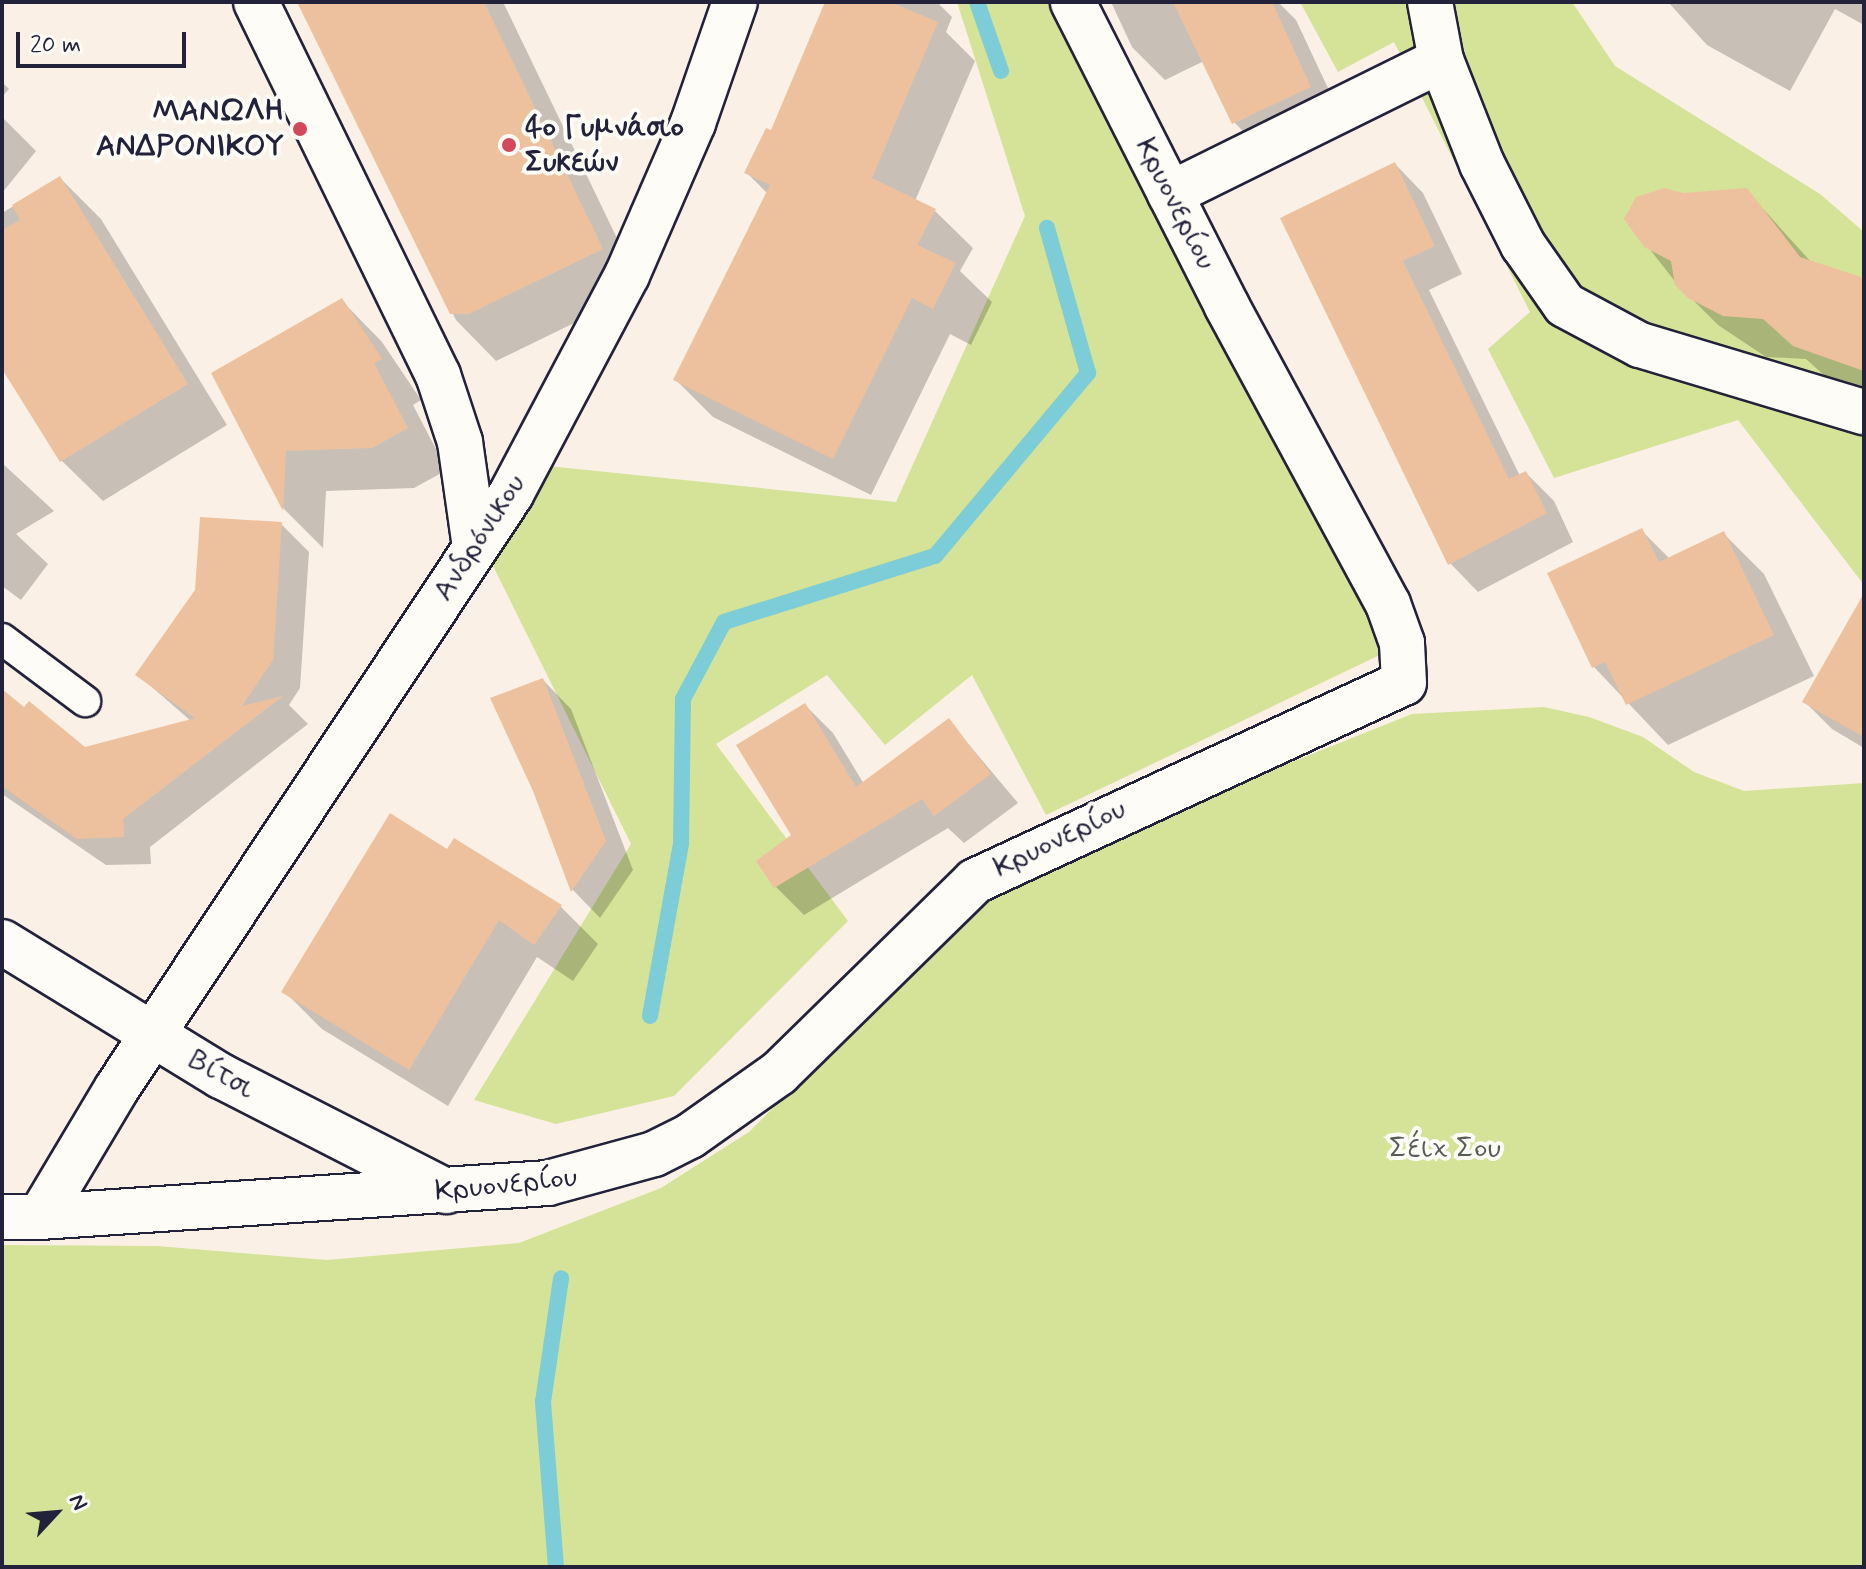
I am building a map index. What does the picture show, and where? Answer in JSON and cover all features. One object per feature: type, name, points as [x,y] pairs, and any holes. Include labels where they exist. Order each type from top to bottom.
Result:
[{"type":"street","points":[[256,2],[438,375],[460,442],[475,548]]},
{"type":"street","name":"Ανδρόνικου","points":[[21,1217],[152,1035],[475,548],[553,422],[609,313],[693,123],[735,2]]},
{"type":"street","name":"Κρυονερίου","points":[[21,1217],[449,1192],[589,1176],[690,1136],[779,1073],[947,904],[993,870],[1404,683],[1402,643],[1388,604],[1170,194],[1073,2]]},
{"type":"street","points":[[1430,2],[1441,60],[1459,113],[1523,245],[1565,305],[1640,345],[1864,412]]},
{"type":"street","points":[[1170,194],[1441,60]]},
{"type":"street","name":"Βίτσι","points":[[2,942],[152,1035],[318,1128],[449,1192]]},
{"type":"lane","points":[[2,639],[85,701]]},
{"type":"green space","points":[[957,2],[1052,2],[1386,652],[1046,815],[972,675],[885,745],[827,675],[716,744],[848,921],[674,1096],[556,1124],[474,1100],[631,844],[488,556],[548,466],[896,502],[1025,216]]},
{"type":"green space","points":[[1300,2],[1572,2],[1615,66],[1820,194],[1864,232],[1864,585],[1738,420],[1554,478],[1488,349],[1530,312],[1394,42],[1338,72]]},
{"type":"green space","name":"Σέιχ Σου","points":[[1544,707],[1589,717],[1643,737],[1694,772],[1744,791],[1864,783],[1864,1567],[2,1567],[2,1245],[157,1246],[327,1260],[519,1243],[661,1188],[749,1132],[957,923],[993,895],[1147,820],[1412,714]]},
{"type":"building","points":[[297,2],[484,2],[603,249],[469,314],[450,314]]},
{"type":"building","points":[[825,2],[890,2],[938,22],[872,178],[936,209],[917,245],[956,263],[933,309],[912,298],[833,459],[673,380],[770,185],[744,173],[766,128],[771,130]]},
{"type":"building","points":[[1173,2],[1272,2],[1311,87],[1232,124]]},
{"type":"building","points":[[1395,162],[1435,246],[1403,261],[1509,479],[1526,471],[1547,513],[1448,565],[1280,218]]},
{"type":"building","points":[[60,176],[188,384],[60,462],[2,369],[2,230],[20,220],[12,205]]},
{"type":"building","points":[[1664,188],[1684,193],[1747,188],[1800,257],[1864,278],[1864,371],[1793,346],[1763,319],[1723,316],[1688,298],[1675,285],[1671,261],[1644,247],[1624,219],[1636,197]]},
{"type":"building","points":[[342,298],[382,359],[374,363],[408,428],[372,448],[286,451],[283,511],[211,373]]},
{"type":"building","points":[[200,517],[282,522],[273,660],[242,706],[283,696],[123,819],[124,837],[77,839],[2,786],[2,689],[24,707],[29,701],[85,747],[195,718],[135,675],[195,590]]},
{"type":"building","points":[[1642,528],[1659,562],[1724,531],[1774,635],[1626,705],[1605,662],[1592,668],[1547,573]]},
{"type":"building","points":[[1864,593],[1864,737],[1802,702]]},
{"type":"building","points":[[543,678],[606,841],[571,892],[533,791],[490,698]]},
{"type":"building","points":[[805,703],[856,787],[949,718],[991,774],[934,816],[922,799],[774,888],[756,861],[791,835],[736,745]]},
{"type":"building","points":[[390,813],[447,849],[454,838],[562,905],[534,945],[499,920],[409,1070],[281,992]]},
{"type":"waterway","points":[[977,2],[1001,71]]},
{"type":"waterway","points":[[650,1016],[681,843],[683,699],[724,622],[935,556],[1088,373],[1047,228]]},
{"type":"waterway","points":[[556,1567],[543,1402],[561,1278]]},
{"type":"place","name":"ΜΑΝΩΛΗ ΑΝΔΡΟΝΙΚΟΥ","points":[[300,129]]},
{"type":"place","name":"4ο Γυμνάσιο Συκεών","points":[[509,145]]}]
